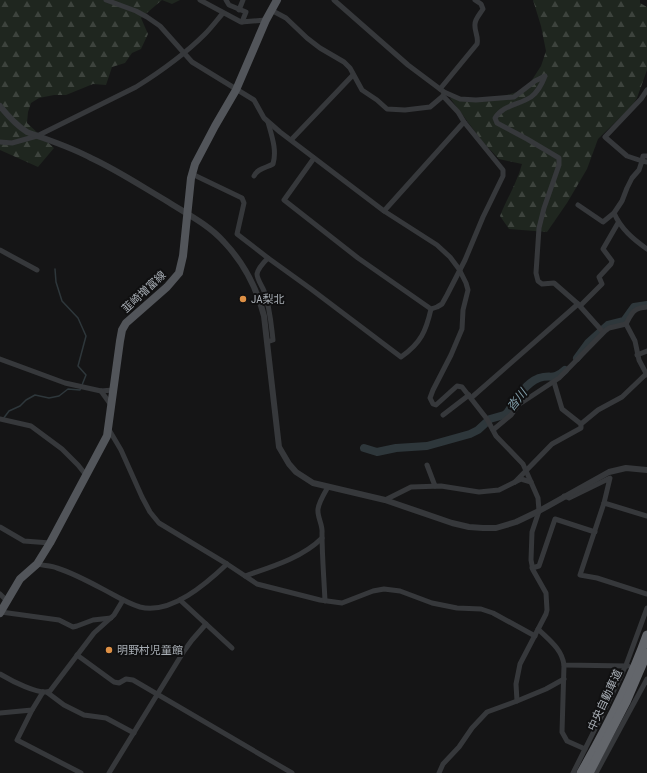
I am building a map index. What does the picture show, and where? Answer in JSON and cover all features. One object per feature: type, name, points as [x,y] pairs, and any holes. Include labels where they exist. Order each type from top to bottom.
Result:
[{"type":"highway","name":"中央自動車道","points":[[581,773],[610,720],[647,635]]},
{"type":"highway","name":"中央自動車道","points":[[589,773],[623,708],[647,653]]},
{"type":"main road","name":"韮崎増富線","points":[[0,613],[20,579],[37,564],[50,543],[107,436],[122,330],[139,311],[167,287],[179,273],[183,256],[192,174],[195,164],[203,147],[236,90],[276,0]]},
{"type":"street","points":[[106,0],[124,6],[147,17],[166,32],[183,53],[199,67],[225,81],[236,90],[254,100],[268,122],[275,153],[273,164],[262,168],[256,172],[254,176]]},
{"type":"street","points":[[200,0],[222,13],[242,22],[266,20]]},
{"type":"street","points":[[226,0],[229,5],[246,12],[242,22]]},
{"type":"street","points":[[240,10],[243,0]]},
{"type":"street","points":[[334,0],[408,65],[442,92],[503,170],[503,176],[483,217],[465,260],[442,304],[431,309]]},
{"type":"street","points":[[271,10],[286,18],[320,48],[344,62],[350,68],[362,90],[387,108],[392,110],[405,110],[430,107],[477,44],[478,39],[475,22],[482,9],[481,4],[475,0]]},
{"type":"street","points":[[0,142],[12,143],[37,136],[136,87],[183,53],[206,34],[222,13]]},
{"type":"street","points":[[291,140],[353,75]]},
{"type":"street","points":[[442,92],[460,99],[476,100],[514,97],[535,81],[545,76],[541,86],[531,98],[502,110],[495,118],[497,122],[559,158],[559,165],[541,217],[536,273],[538,281],[542,284],[554,283],[579,305],[603,332]]},
{"type":"street","points":[[644,162],[627,156],[605,137],[641,99],[647,90]]},
{"type":"street","points":[[0,106],[12,121],[20,127],[37,136],[90,157],[188,214],[218,236],[231,251],[253,285],[264,316],[279,447],[289,464],[296,472],[313,483],[385,500],[452,523],[469,527],[496,528],[510,524],[539,511],[609,472],[626,468],[647,470]]},
{"type":"street","points":[[268,122],[384,211],[437,245],[450,257],[466,282],[468,290],[463,310],[462,329],[430,398],[433,404],[436,405],[457,386],[462,387],[488,421],[496,436],[523,464],[538,498],[539,511],[532,532],[531,560],[532,568],[546,593],[546,614],[520,664],[516,684],[517,701]]},
{"type":"street","points":[[384,211],[464,122]]},
{"type":"street","points":[[578,205],[603,222],[614,213],[622,201],[626,188],[644,162],[643,156],[647,156]]},
{"type":"street","points":[[314,158],[284,200],[358,258],[431,309]]},
{"type":"street","points":[[192,174],[242,198],[244,203],[237,234],[401,357],[422,337],[431,309]]},
{"type":"street","points":[[614,213],[618,223],[625,231],[647,249]]},
{"type":"street","points":[[443,415],[470,396],[602,284],[599,277],[612,261],[603,249],[618,223]]},
{"type":"street","points":[[0,250],[37,270]]},
{"type":"street","points":[[267,342],[273,340],[272,321],[266,297],[257,275],[258,270],[268,258]]},
{"type":"street","points":[[492,430],[511,415],[518,405],[554,382],[576,362],[583,352],[603,332],[609,328],[626,324],[633,312],[647,307]]},
{"type":"street","points":[[515,482],[552,444],[581,428],[581,424],[598,410],[622,397],[646,374],[637,355],[635,341],[626,324]]},
{"type":"street","points":[[637,355],[647,351]]},
{"type":"street","points":[[0,359],[65,383],[101,391],[113,390]]},
{"type":"street","points":[[554,382],[562,409],[581,424]]},
{"type":"street","points":[[101,391],[111,405]]},
{"type":"street","points":[[0,419],[31,426],[62,449],[78,464],[86,475]]},
{"type":"street","points":[[108,428],[116,440],[150,512],[159,523],[227,564],[256,584],[325,601],[342,603],[373,591],[384,589],[400,590],[432,603],[457,608],[481,609],[493,613],[535,636]]},
{"type":"street","points":[[427,465],[435,486]]},
{"type":"street","points":[[564,496],[569,498],[610,478],[604,503],[580,575],[597,578],[647,594]]},
{"type":"street","points":[[385,500],[410,487],[435,486],[479,492],[493,491],[521,480],[531,482]]},
{"type":"street","points":[[325,601],[322,528],[317,510],[328,487]]},
{"type":"street","points":[[604,503],[647,516]]},
{"type":"street","points":[[532,568],[539,566],[555,519],[595,532]]},
{"type":"street","points":[[0,527],[24,541],[50,543]]},
{"type":"street","points":[[245,576],[288,559],[306,550],[322,538]]},
{"type":"street","points":[[37,564],[56,567],[123,600],[140,607],[148,608],[166,605],[180,600],[206,583],[227,564]]},
{"type":"street","points":[[0,594],[7,600]]},
{"type":"street","points":[[81,773],[17,740],[32,710],[46,692],[50,691],[94,633],[114,615],[123,600]]},
{"type":"street","points":[[180,600],[232,648]]},
{"type":"street","points":[[573,773],[628,666],[647,608]]},
{"type":"street","points":[[0,613],[59,620],[73,627],[93,620],[111,618]]},
{"type":"street","points":[[109,773],[192,640],[206,624]]},
{"type":"street","points":[[538,629],[558,649],[564,659],[562,732],[567,741],[585,750]]},
{"type":"street","points":[[77,655],[114,682],[119,684],[124,679],[129,679],[292,773]]},
{"type":"street","points":[[564,665],[628,666]]},
{"type":"street","points":[[0,674],[12,681],[46,692],[64,705],[84,715],[106,718],[134,733]]},
{"type":"street","points":[[439,773],[443,764],[459,747],[472,728],[487,712],[546,689],[564,679]]},
{"type":"street","points":[[596,773],[647,679]]},
{"type":"street","points":[[0,713],[32,710]]},
{"type":"green space","points":[[0,0],[162,0],[141,18],[148,34],[141,49],[132,53],[125,63],[112,67],[106,85],[93,84],[66,95],[54,95],[39,98],[31,103],[27,123],[54,148],[38,167],[0,150]]},
{"type":"green space","points":[[162,0],[180,0],[172,4]]},
{"type":"green space","points":[[533,0],[640,0],[640,3],[647,7],[647,70],[637,98],[632,106],[598,139],[587,169],[567,203],[547,232],[509,229],[500,216],[522,164],[499,159],[482,141],[450,98],[487,101],[520,91],[530,83],[541,66],[546,51],[541,26]]},
{"type":"waterway","points":[[55,269],[56,282],[62,301],[78,318],[86,336],[78,366],[86,375],[82,385]]},
{"type":"waterway","name":"沓川","points":[[577,358],[588,343],[608,325],[624,321],[634,307],[647,305]]},
{"type":"waterway","name":"沓川","points":[[364,448],[377,452],[396,448],[427,446],[470,434],[478,430],[490,419],[507,413],[520,393],[529,384],[539,378],[558,375],[565,370]]},
{"type":"waterway","points":[[3,419],[9,411],[20,406],[26,400],[35,395],[49,398],[59,396],[68,389],[80,390],[81,388]]},
{"type":"place","name":"JA梨北","points":[[243,299]]},
{"type":"place","name":"明野村児童館","points":[[109,650]]}]
